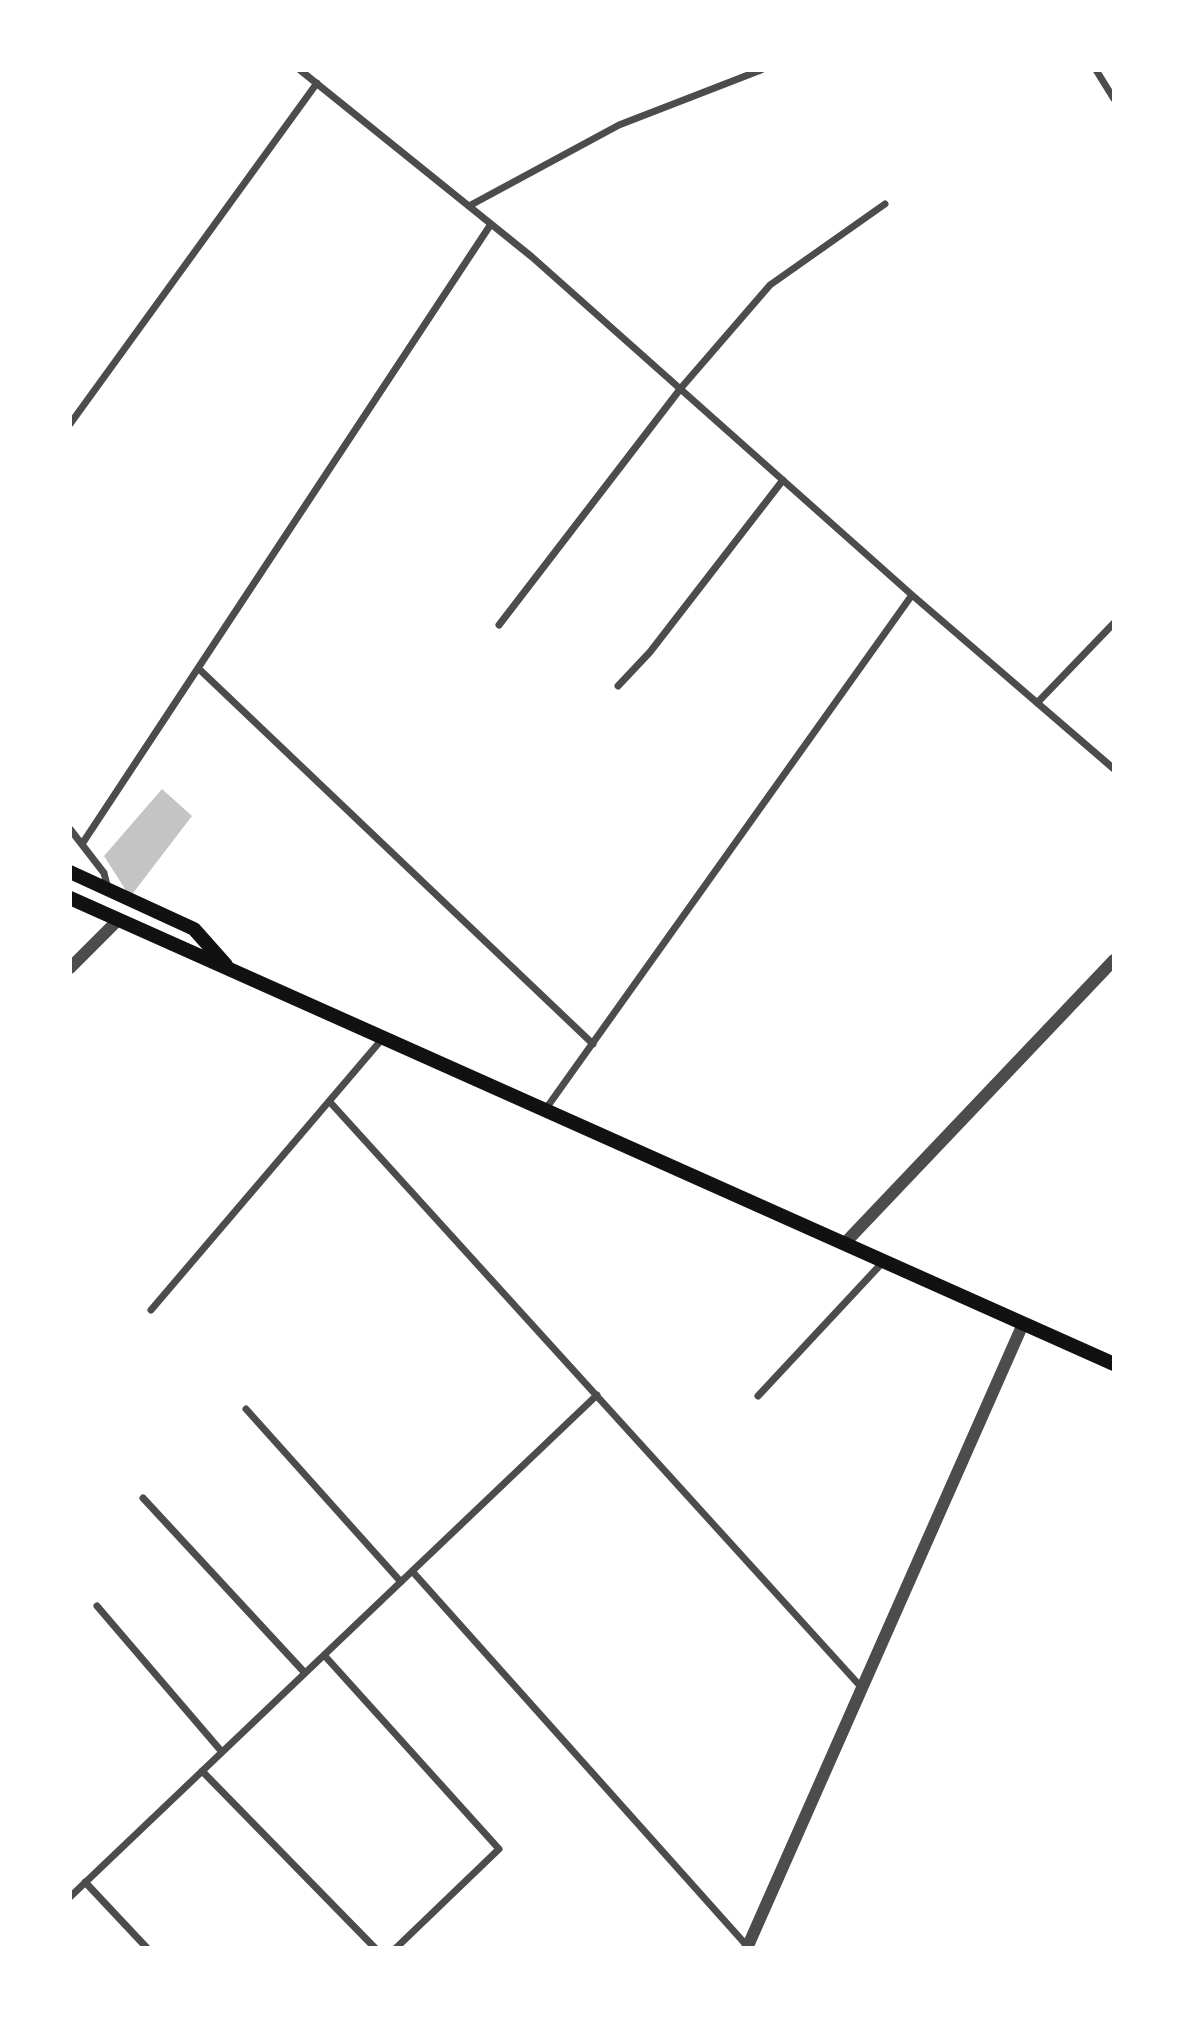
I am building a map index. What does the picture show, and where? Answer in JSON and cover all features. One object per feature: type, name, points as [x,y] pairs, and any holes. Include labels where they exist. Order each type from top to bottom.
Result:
[{"type":"main road","points":[[70,872],[194,929],[229,969]]},
{"type":"main road","points":[[70,898],[1114,1364]]},
{"type":"street","points":[[300,70],[491,224],[1114,769]]},
{"type":"street","points":[[469,206],[619,125],[761,70]]},
{"type":"street","points":[[1096,70],[1114,99]]},
{"type":"street","points":[[70,424],[317,83]]},
{"type":"street","points":[[499,625],[681,388],[770,285],[885,204]]},
{"type":"street","points":[[82,844],[491,224]]},
{"type":"street","points":[[618,686],[650,652],[783,480]]},
{"type":"street","points":[[545,1110],[912,595]]},
{"type":"street","points":[[1037,703],[1114,623]]},
{"type":"street","points":[[198,668],[593,1044]]},
{"type":"street","points":[[70,829],[104,873],[109,890]]},
{"type":"street","points":[[70,968],[118,920]]},
{"type":"street","points":[[844,1244],[1114,960]]},
{"type":"street","points":[[151,1310],[383,1038]]},
{"type":"street","points":[[329,1101],[862,1688]]},
{"type":"street","points":[[758,1396],[883,1261]]},
{"type":"street","points":[[412,1571],[748,1947],[1023,1324]]},
{"type":"street","points":[[70,1897],[597,1395]]},
{"type":"street","points":[[246,1409],[401,1582]]},
{"type":"street","points":[[142,1498],[305,1673]]},
{"type":"street","points":[[97,1606],[222,1752]]},
{"type":"street","points":[[324,1655],[499,1849],[397,1948]]},
{"type":"street","points":[[202,1771],[374,1948]]},
{"type":"street","points":[[85,1882],[147,1948]]},
{"type":"building","points":[[162,789],[192,816],[130,897],[104,856]]}]
